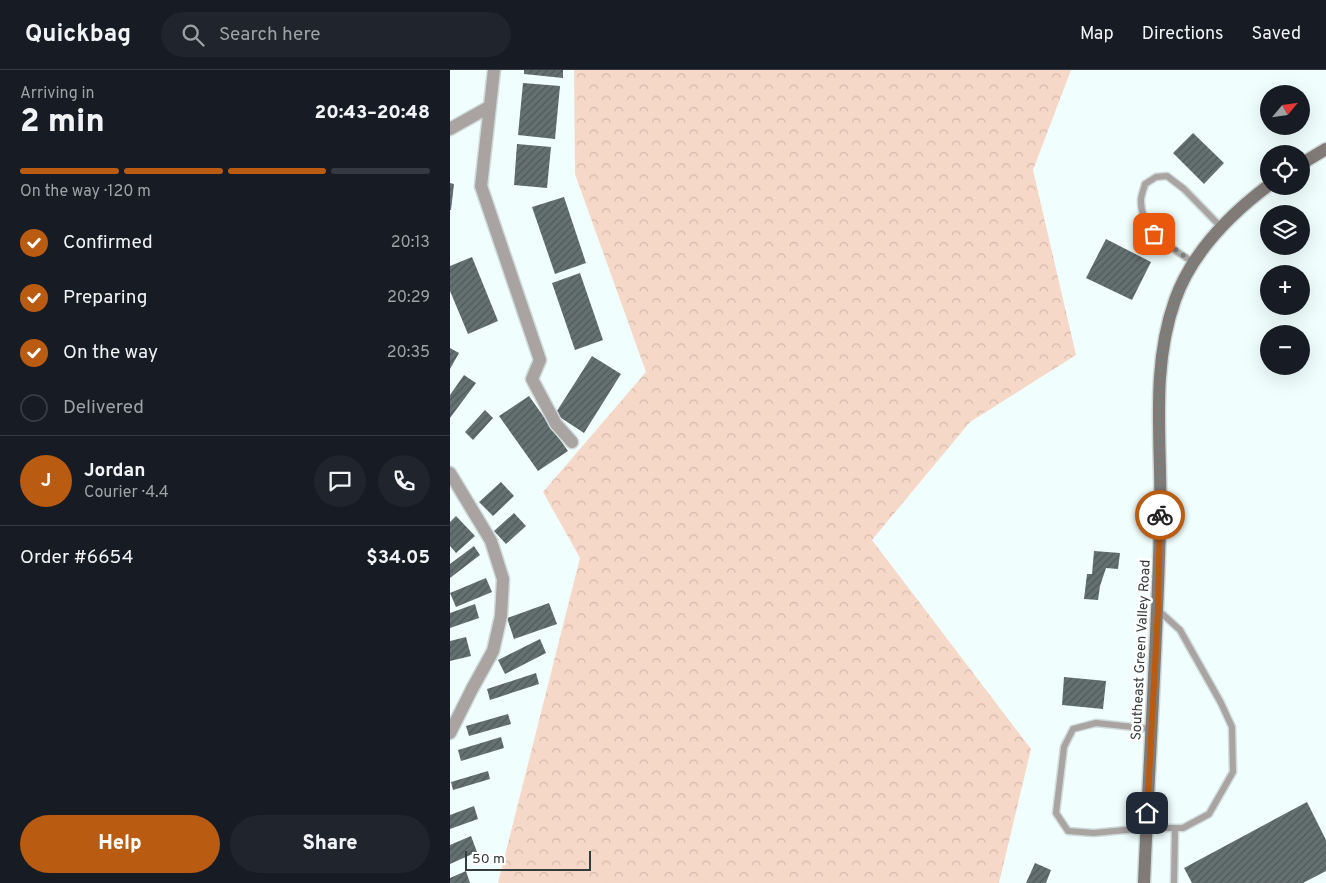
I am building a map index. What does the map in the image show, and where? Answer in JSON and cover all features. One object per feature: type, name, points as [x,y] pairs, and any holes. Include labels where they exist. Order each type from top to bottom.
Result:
[{"type":"street","points":[[494,70],[481,186],[540,360],[532,379],[556,424],[572,442]]},
{"type":"street","points":[[450,129],[490,107]]},
{"type":"street","points":[[1310,159],[1326,149]]},
{"type":"street","name":"Southeast Green Valley Road","points":[[1144,883],[1161,522],[1159,410],[1161,353],[1176,298],[1194,263],[1221,227],[1240,208],[1260,192]]},
{"type":"street","points":[[450,473],[491,541],[503,579],[501,616],[493,651],[450,733]]},
{"type":"lane","points":[[1194,263],[1154,234],[1144,218],[1141,199],[1145,184],[1156,177],[1166,176],[1184,189],[1221,227]]},
{"type":"lane","points":[[1151,729],[1096,723],[1073,729],[1064,747],[1056,813],[1068,831],[1094,833],[1146,828],[1183,828],[1208,814],[1233,772],[1232,728],[1221,703],[1180,630],[1158,610]]},
{"type":"lane","points":[[1174,883],[1175,828]]},
{"type":"green space","points":[[574,70],[1071,70],[1033,170],[1076,355],[970,422],[872,540],[1031,749],[999,883],[498,883],[580,558],[543,492],[646,372],[575,174]]},
{"type":"building","points":[[524,70],[563,70],[563,78],[524,74]]},
{"type":"building","points":[[523,83],[560,86],[555,139],[518,135]]},
{"type":"building","points":[[1193,133],[1224,163],[1204,184],[1173,153]]},
{"type":"building","points":[[517,144],[551,147],[547,188],[514,185]]},
{"type":"building","points":[[450,183],[454,184],[451,210],[450,210]]},
{"type":"building","points":[[564,197],[586,263],[555,274],[532,207]]},
{"type":"building","points":[[1106,239],[1151,262],[1132,300],[1086,278]]},
{"type":"building","points":[[472,257],[498,321],[468,334],[450,291],[450,266]]},
{"type":"building","points":[[580,273],[603,340],[575,350],[552,283]]},
{"type":"building","points":[[450,348],[459,353],[450,369]]},
{"type":"building","points":[[592,356],[621,374],[584,433],[555,414]]},
{"type":"building","points":[[464,375],[476,383],[450,418],[450,395]]},
{"type":"building","points":[[529,396],[568,451],[538,471],[499,416]]},
{"type":"building","points":[[485,410],[493,418],[473,440],[465,432]]},
{"type":"building","points":[[501,482],[514,496],[493,516],[479,502]]},
{"type":"building","points":[[514,513],[526,526],[506,544],[494,531]]},
{"type":"building","points":[[456,516],[475,536],[456,553],[450,546],[450,522]]},
{"type":"building","points":[[474,546],[480,555],[450,578],[450,564]]},
{"type":"building","points":[[1094,551],[1120,553],[1118,569],[1106,568],[1098,600],[1084,599],[1087,574],[1092,574]]},
{"type":"building","points":[[486,578],[492,592],[456,607],[450,593]]},
{"type":"building","points":[[549,603],[557,624],[514,639],[507,618]]},
{"type":"building","points":[[475,604],[479,618],[450,628],[450,613]]},
{"type":"building","points":[[466,637],[471,656],[450,661],[450,641]]},
{"type":"building","points":[[540,639],[546,653],[505,674],[498,660]]},
{"type":"building","points":[[536,673],[539,684],[490,700],[487,689]]},
{"type":"building","points":[[1064,677],[1106,681],[1103,709],[1062,705]]},
{"type":"building","points":[[508,714],[511,724],[469,736],[466,726]]},
{"type":"building","points":[[501,737],[504,748],[461,761],[458,750]]},
{"type":"building","points":[[488,771],[490,779],[453,790],[451,782]]},
{"type":"building","points":[[1307,802],[1326,840],[1326,871],[1303,883],[1192,883],[1184,868]]},
{"type":"building","points":[[474,806],[478,819],[450,829],[450,815]]},
{"type":"building","points":[[471,836],[477,852],[450,864],[450,845]]},
{"type":"building","points":[[1035,863],[1051,870],[1046,883],[1026,883]]},
{"type":"building","points":[[466,871],[470,883],[450,883],[450,878]]},
{"type":"way so far","points":[[1154,234],[1194,263],[1176,298],[1161,353],[1159,410],[1160,515]]},
{"type":"route","points":[[1147,813],[1158,610],[1160,515]]}]
